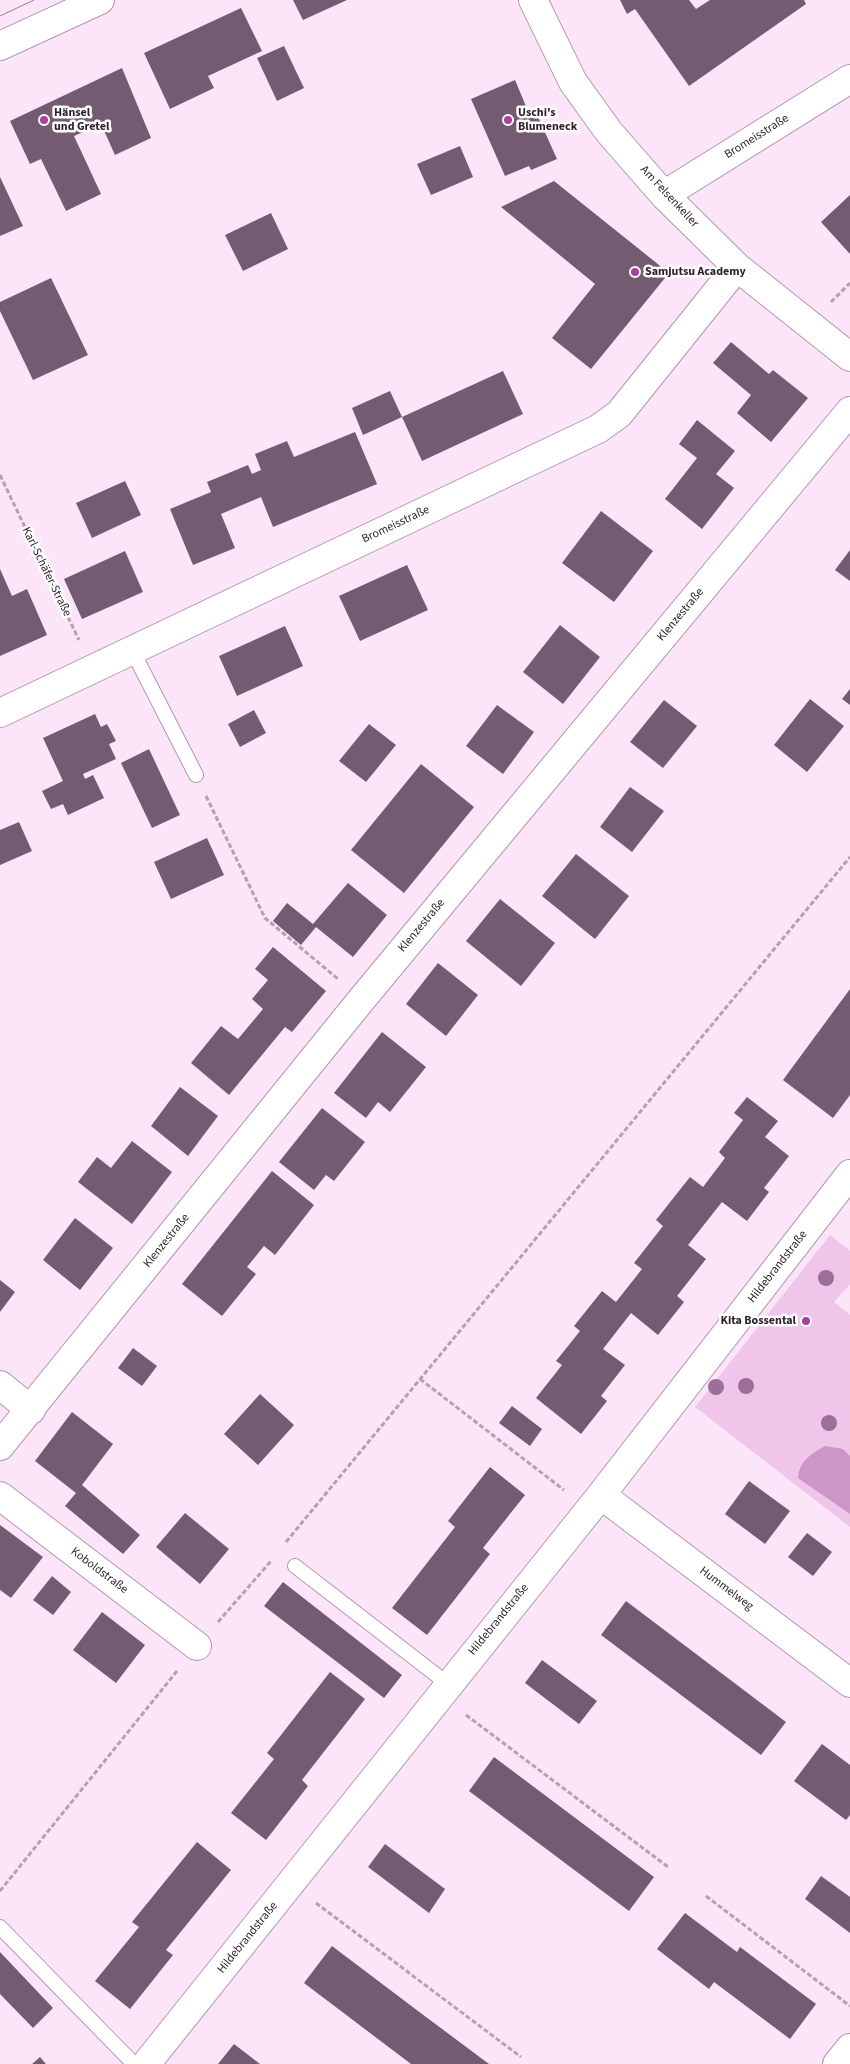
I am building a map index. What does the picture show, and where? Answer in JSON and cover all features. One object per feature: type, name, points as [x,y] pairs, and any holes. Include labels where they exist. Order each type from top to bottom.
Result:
[{"type":"street","points":[[0,46],[100,0]]},
{"type":"street","name":"Am Felsenkeller","points":[[533,0],[573,82],[609,132],[664,195],[737,266],[850,357]]},
{"type":"street","name":"Bromeisstraße","points":[[664,195],[850,79]]},
{"type":"street","name":"Bromeisstraße","points":[[0,713],[598,429],[619,414],[737,266]]},
{"type":"street","name":"Klenzestraße","points":[[0,1446],[362,999],[850,411]]},
{"type":"street","name":"Hildebrandstraße","points":[[146,2064],[291,1885],[444,1689],[595,1502],[850,1174]]},
{"type":"street","points":[[0,1385],[31,1410]]},
{"type":"street","name":"Koboldstraße","points":[[0,1496],[197,1646]]},
{"type":"street","name":"Hummelweg","points":[[595,1502],[850,1683]]},
{"type":"street","points":[[837,2064],[850,2048]]},
{"type":"lane","points":[[132,650],[196,775]]},
{"type":"lane","points":[[295,1566],[444,1689]]},
{"type":"lane","points":[[0,1927],[134,2064]]},
{"type":"path","name":"Karl-Schäfer-Straße","points":[[0,475],[92,668]]},
{"type":"path","points":[[196,775],[265,918],[362,999]]},
{"type":"path","points":[[283,1546],[850,857]]},
{"type":"path","points":[[420,1379],[595,1502]]},
{"type":"path","points":[[0,1891],[197,1646],[277,1553]]},
{"type":"path","points":[[444,1689],[668,1867]]},
{"type":"path","points":[[291,1885],[521,2058]]},
{"type":"path","points":[[706,1896],[850,2006]]},
{"type":"shaded area","name":"Kita Bossental","points":[[830,1235],[850,1251],[850,1284],[834,1302],[850,1315],[850,1527],[695,1407]]},
{"type":"shaded area","points":[[825,1446],[843,1449],[850,1456],[850,1514],[798,1478],[803,1463]]},
{"type":"building","points":[[293,0],[347,0],[303,20]]},
{"type":"building","points":[[620,0],[689,0],[696,9],[710,0],[804,0],[806,4],[689,86],[635,9],[627,14]]},
{"type":"building","points":[[241,8],[262,51],[208,76],[214,88],[170,109],[144,53]]},
{"type":"building","points":[[284,46],[304,88],[277,101],[257,58]]},
{"type":"building","points":[[122,68],[151,138],[115,155],[101,124],[74,136],[101,194],[66,211],[41,159],[30,164],[10,121]]},
{"type":"building","points":[[515,80],[528,111],[534,108],[557,159],[531,170],[529,166],[505,176],[471,99]]},
{"type":"building","points":[[460,146],[473,177],[431,195],[417,164]]},
{"type":"building","points":[[0,177],[23,226],[0,236]]},
{"type":"building","points":[[554,181],[669,273],[591,369],[552,338],[595,284],[501,207]]},
{"type":"building","points":[[850,195],[850,254],[821,222]]},
{"type":"building","points":[[271,213],[288,249],[243,271],[225,235]]},
{"type":"building","points":[[51,278],[88,355],[33,380],[0,311],[0,302]]},
{"type":"building","points":[[731,342],[769,374],[773,370],[808,398],[771,442],[737,413],[751,395],[713,363]]},
{"type":"building","points":[[503,371],[523,414],[422,461],[402,417]]},
{"type":"building","points":[[390,391],[402,417],[363,435],[352,408]]},
{"type":"building","points":[[697,420],[735,451],[716,474],[734,488],[702,529],[665,499],[697,458],[679,444]]},
{"type":"building","points":[[355,432],[377,484],[273,527],[261,497],[221,514],[235,548],[193,565],[170,509],[211,492],[207,482],[248,465],[252,474],[261,470],[255,454],[287,441],[294,457]]},
{"type":"building","points":[[125,481],[141,515],[92,538],[76,503]]},
{"type":"building","points":[[601,511],[653,551],[614,602],[562,563]]},
{"type":"building","points":[[850,550],[850,581],[835,570]]},
{"type":"building","points":[[125,551],[143,592],[82,619],[64,579]]},
{"type":"building","points":[[407,565],[428,610],[360,641],[339,596]]},
{"type":"building","points":[[0,569],[12,596],[27,589],[47,635],[0,656]]},
{"type":"building","points":[[560,625],[600,657],[563,704],[523,672]]},
{"type":"building","points":[[285,626],[303,666],[237,696],[219,656]]},
{"type":"building","points":[[850,689],[850,705],[842,699]]},
{"type":"building","points":[[810,699],[844,726],[807,772],[774,745]]},
{"type":"building","points":[[664,700],[697,726],[663,768],[630,742]]},
{"type":"building","points":[[497,705],[534,732],[503,774],[466,746]]},
{"type":"building","points":[[254,710],[266,733],[240,747],[228,724]]},
{"type":"building","points":[[95,714],[101,727],[107,724],[116,741],[109,744],[116,759],[83,774],[85,779],[93,775],[104,798],[68,815],[63,804],[51,809],[42,791],[63,781],[43,738]]},
{"type":"building","points":[[369,724],[396,745],[366,782],[339,761]]},
{"type":"building","points":[[149,749],[180,815],[152,828],[121,763]]},
{"type":"building","points":[[421,764],[474,807],[404,893],[351,850]]},
{"type":"building","points":[[630,787],[664,811],[632,852],[600,827]]},
{"type":"building","points":[[19,822],[32,851],[0,865],[0,830]]},
{"type":"building","points":[[207,838],[224,875],[171,899],[154,862]]},
{"type":"building","points":[[576,854],[629,896],[595,939],[542,896]]},
{"type":"building","points":[[348,883],[387,915],[353,957],[316,927],[301,945],[273,921],[287,903],[313,924]]},
{"type":"building","points":[[500,899],[555,943],[521,986],[466,941]]},
{"type":"building","points":[[273,947],[326,991],[292,1032],[285,1027],[229,1095],[191,1063],[221,1026],[238,1039],[263,1009],[252,999],[268,980],[255,969]]},
{"type":"building","points":[[438,963],[478,995],[446,1036],[406,1004]]},
{"type":"building","points":[[850,989],[850,1095],[833,1118],[783,1080]]},
{"type":"building","points":[[382,1032],[426,1067],[390,1112],[378,1102],[366,1118],[334,1093]]},
{"type":"building","points":[[180,1087],[218,1116],[188,1156],[151,1126]]},
{"type":"building","points":[[747,1097],[778,1121],[765,1137],[789,1156],[764,1188],[769,1192],[747,1221],[722,1202],[688,1245],[706,1259],[677,1296],[684,1302],[658,1335],[631,1313],[603,1349],[625,1365],[601,1396],[607,1401],[581,1434],[536,1398],[562,1365],[556,1361],[580,1331],[574,1326],[602,1291],[616,1302],[642,1269],[634,1263],[663,1226],[656,1220],[690,1177],[703,1187],[725,1158],[719,1152],[743,1120],[734,1113]]},
{"type":"building","points":[[322,1108],[365,1142],[334,1181],[326,1175],[314,1190],[279,1162]]},
{"type":"building","points":[[132,1141],[172,1172],[132,1224],[78,1182],[97,1157],[111,1168]]},
{"type":"building","points":[[272,1171],[314,1205],[275,1255],[264,1246],[247,1267],[256,1274],[222,1316],[182,1284]]},
{"type":"building","points":[[75,1218],[113,1248],[80,1290],[43,1260]]},
{"type":"building","points":[[0,1280],[15,1292],[0,1312]]},
{"type":"building","points":[[133,1348],[157,1366],[142,1386],[118,1368]]},
{"type":"building","points":[[260,1394],[294,1425],[258,1465],[224,1434]]},
{"type":"building","points":[[512,1406],[542,1429],[530,1446],[499,1423]]},
{"type":"building","points":[[72,1412],[113,1444],[82,1485],[140,1535],[123,1554],[65,1506],[76,1493],[35,1461]]},
{"type":"building","points":[[490,1467],[525,1495],[483,1548],[490,1554],[427,1635],[392,1608],[455,1527],[448,1521]]},
{"type":"building","points":[[749,1481],[790,1511],[765,1544],[725,1514]]},
{"type":"building","points":[[185,1513],[229,1549],[200,1584],[156,1547]]},
{"type":"building","points":[[0,1525],[43,1557],[11,1598],[0,1590]]},
{"type":"building","points":[[807,1533],[832,1552],[813,1576],[788,1557]]},
{"type":"building","points":[[52,1576],[71,1592],[53,1615],[33,1600]]},
{"type":"building","points":[[283,1582],[402,1675],[384,1698],[264,1606]]},
{"type":"building","points":[[626,1601],[786,1722],[761,1755],[601,1635]]},
{"type":"building","points":[[102,1612],[145,1645],[116,1683],[73,1650]]},
{"type":"building","points":[[542,1660],[597,1701],[579,1724],[525,1683]]},
{"type":"building","points":[[330,1672],[365,1699],[302,1780],[308,1786],[266,1840],[231,1813],[274,1759],[267,1753]]},
{"type":"building","points":[[822,1744],[850,1765],[850,1815],[846,1820],[794,1781]]},
{"type":"building","points":[[494,1757],[654,1877],[629,1911],[469,1791]]},
{"type":"building","points":[[197,1842],[231,1870],[166,1950],[173,1955],[130,2009],[95,1981],[139,1927],[132,1922]]},
{"type":"building","points":[[385,1844],[445,1889],[429,1913],[368,1867]]},
{"type":"building","points":[[821,1876],[850,1897],[850,1933],[805,1899]]},
{"type":"building","points":[[685,1913],[737,1952],[740,1947],[816,2004],[790,2039],[714,1982],[709,1989],[657,1949]]},
{"type":"building","points":[[332,1946],[489,2064],[411,2064],[304,1983]]},
{"type":"building","points":[[0,1952],[53,2008],[33,2028],[0,1994]]},
{"type":"building","points":[[234,2044],[260,2064],[218,2064]]},
{"type":"building","points":[[40,2057],[46,2064],[32,2064]]},
{"type":"tram line","points":[[0,16],[34,0]]},
{"type":"place","name":"Hänsel und Gretel","points":[[44,120]]},
{"type":"place","name":"Uschi's Blumeneck","points":[[508,120]]},
{"type":"place","name":"Samjutsu Academy","points":[[635,272]]},
{"type":"place","name":"Kita Bossental","points":[[806,1321]]}]
